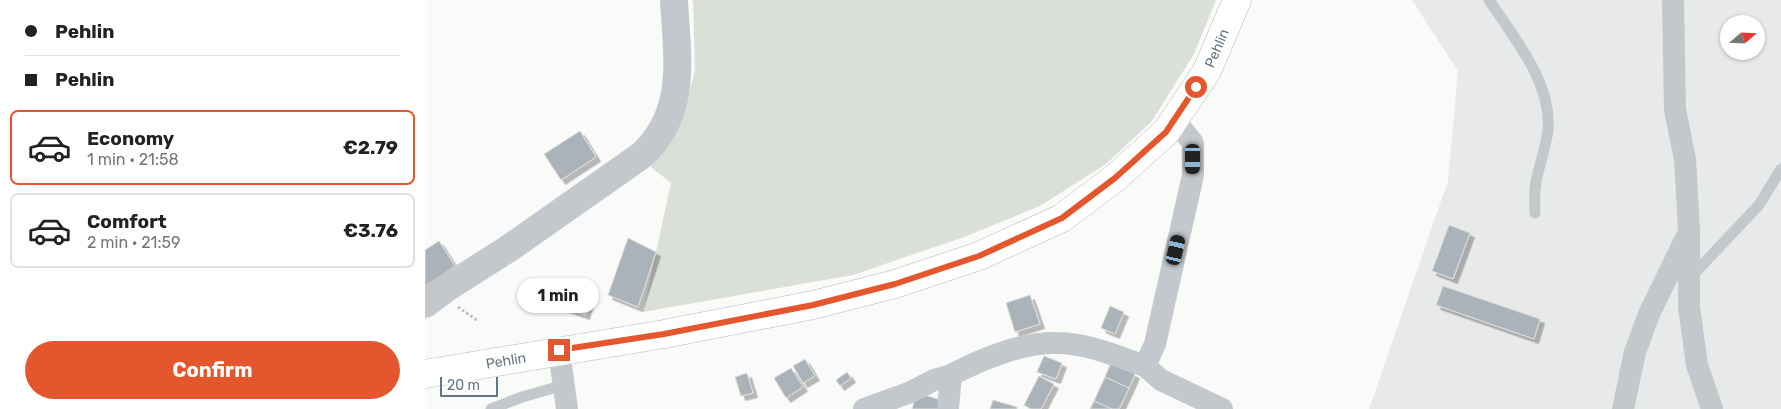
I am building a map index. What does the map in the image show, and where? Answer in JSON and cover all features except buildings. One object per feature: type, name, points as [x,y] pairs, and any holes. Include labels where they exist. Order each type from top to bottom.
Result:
[{"type":"main road","name":"Pehlin","points":[[425,374],[559,350],[664,334],[813,305],[895,284],[979,256],[1062,218],[1115,178],[1166,132],[1207,71],[1237,0]]},
{"type":"street","points":[[425,304],[515,244],[642,155],[651,146],[668,120],[674,100],[677,74],[674,0]]},
{"type":"street","points":[[1673,0],[1675,110],[1685,159],[1689,231],[1689,307],[1697,365],[1712,409]]},
{"type":"street","points":[[1145,366],[1155,344],[1193,175],[1193,144],[1174,119]]},
{"type":"street","points":[[1623,409],[1635,352],[1649,314],[1689,231]]},
{"type":"street","points":[[864,409],[911,392],[934,380],[951,375],[975,362],[1019,348],[1056,342],[1097,349],[1145,366],[1161,380],[1223,409]]},
{"type":"street","points":[[559,350],[567,409]]},
{"type":"street","points":[[948,409],[951,375]]},
{"type":"lane","points":[[1489,0],[1531,66],[1541,87],[1548,111],[1548,131],[1536,184],[1535,213]]},
{"type":"lane","points":[[1689,279],[1759,205],[1781,169]]},
{"type":"lane","points":[[491,409],[564,384]]},
{"type":"path","points":[[460,308],[479,321]]},
{"type":"shaded area","points":[[693,0],[1216,0],[1194,54],[1152,121],[1106,164],[1040,206],[964,237],[853,275],[643,312],[671,183],[651,167],[680,125],[695,71]]},
{"type":"shaded area","points":[[1412,0],[1781,0],[1781,409],[1369,409],[1448,181],[1458,71]]},
{"type":"route","points":[[559,350],[664,334],[813,305],[895,284],[979,256],[1062,218],[1115,178],[1166,132],[1196,87]]}]
